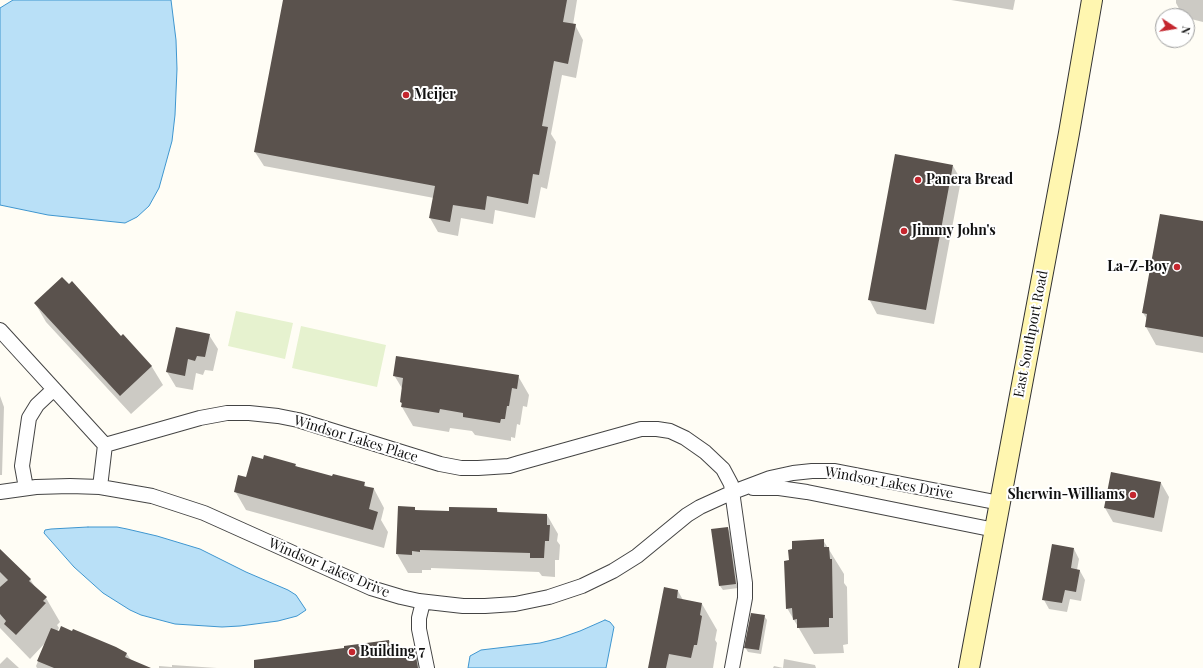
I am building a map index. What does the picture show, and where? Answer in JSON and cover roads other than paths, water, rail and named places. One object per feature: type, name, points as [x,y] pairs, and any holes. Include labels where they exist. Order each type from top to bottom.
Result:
[{"type":"main road","name":"East Southport Road","points":[[969,668],[1069,133],[1092,0]]},
{"type":"street","points":[[0,330],[105,445],[100,487]]},
{"type":"street","points":[[26,488],[23,459],[29,418],[37,405],[54,389]]},
{"type":"street","name":"Windsor Lakes Place","points":[[105,445],[200,418],[227,413],[249,413],[298,420],[433,463],[461,468],[478,468],[509,466],[641,429],[670,431],[681,435],[705,452],[723,469],[730,479],[745,583],[745,598],[732,668]]},
{"type":"street","name":"Windsor Lakes Drive","points":[[0,492],[53,486],[100,487],[152,496],[196,510],[371,588],[423,602],[463,606],[500,605],[543,598],[582,586],[613,571],[637,556],[700,506],[770,478],[793,473],[835,471],[1000,503]]},
{"type":"street","name":"Windsor Lakes Drive","points":[[733,492],[752,488],[779,488],[807,492],[995,530]]},
{"type":"street","points":[[423,602],[419,618],[419,629],[426,668]]},
{"type":"water","points":[[13,0],[171,0],[176,40],[177,69],[172,141],[159,188],[149,206],[137,217],[125,223],[48,215],[0,205],[0,8]]},
{"type":"water","points":[[117,527],[157,536],[200,549],[246,572],[288,590],[296,595],[306,610],[297,616],[278,621],[222,627],[175,624],[141,615],[103,593],[74,567],[44,533],[45,530],[51,529]]},
{"type":"water","points":[[605,620],[610,622],[614,627],[606,668],[468,668],[470,656],[481,650],[540,643],[580,631]]},
{"type":"place","name":"Meijer","points":[[406,95]]},
{"type":"place","name":"Panera Bread","points":[[918,180]]},
{"type":"place","name":"Jimmy John's","points":[[904,231]]},
{"type":"place","name":"La-Z-Boy","points":[[1177,267]]},
{"type":"place","name":"Sherwin-Williams","points":[[1133,495]]},
{"type":"place","name":"Building 7","points":[[352,652]]}]
